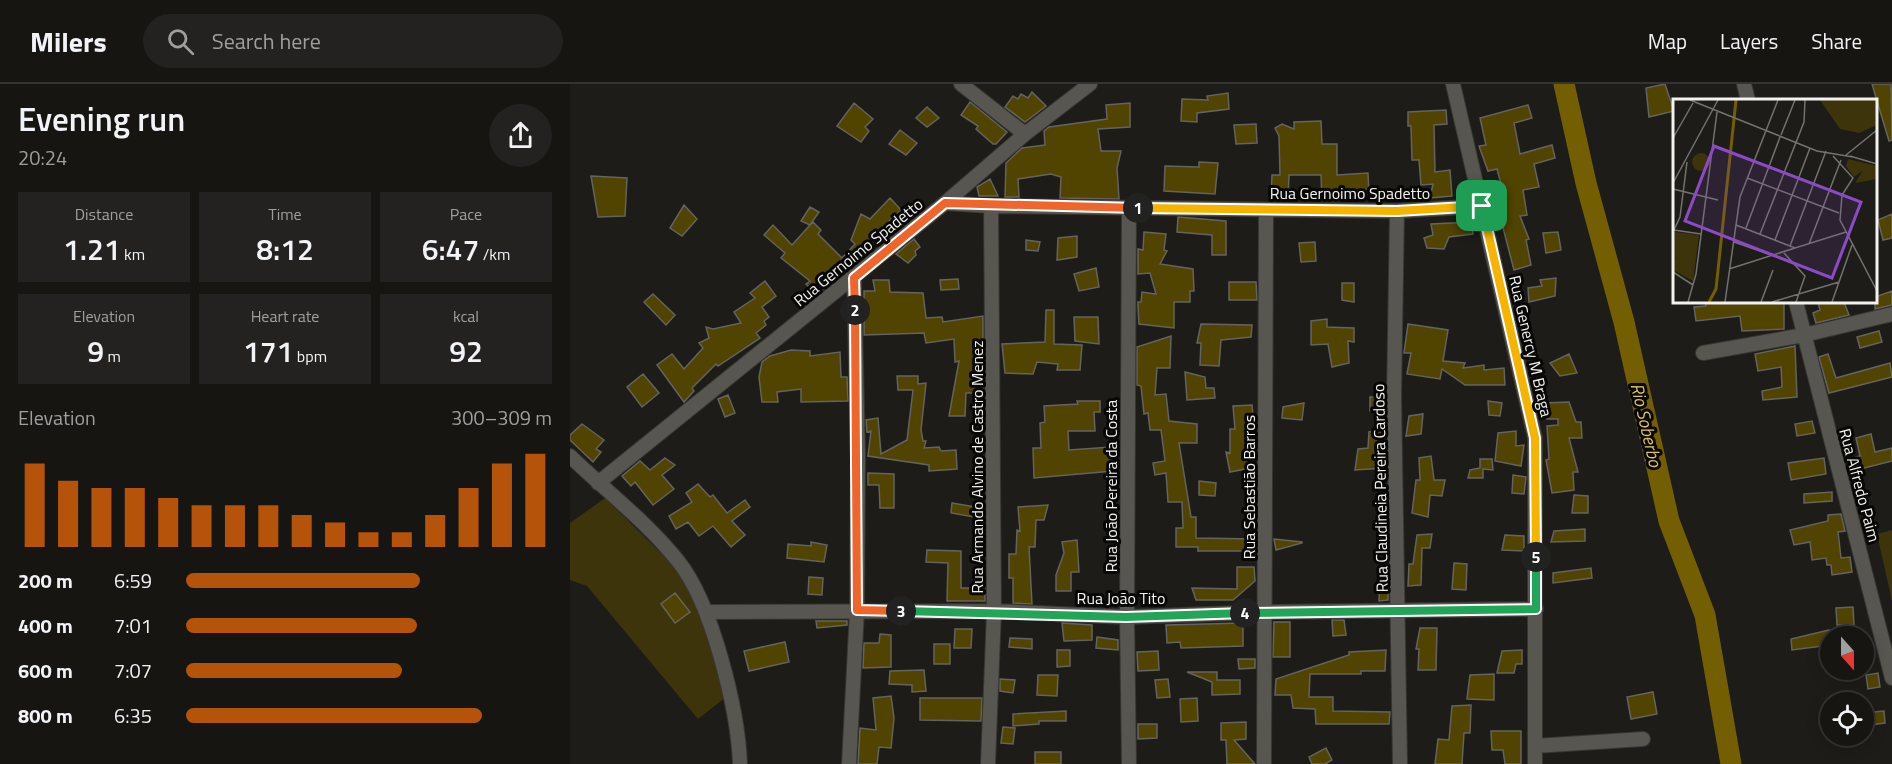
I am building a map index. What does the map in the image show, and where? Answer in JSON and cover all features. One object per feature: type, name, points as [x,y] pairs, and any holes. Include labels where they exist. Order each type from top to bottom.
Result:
[{"type":"street","points":[[961,84],[1025,134]]},
{"type":"street","points":[[945,203],[1025,134],[1090,84]]},
{"type":"street","name":"Rua Genercy M Braga","points":[[1454,84],[1535,438],[1535,764]]},
{"type":"street","points":[[1744,84],[1748,99]]},
{"type":"street","name":"Rua Gernoimo Spadetto","points":[[598,483],[945,203],[991,206],[1397,211],[1482,206]]},
{"type":"street","name":"Rua Armando Alvino de Castro Menez","points":[[988,764],[994,611],[991,206]]},
{"type":"street","name":"Rua João Pereira da Costa","points":[[1129,207],[1126,617],[1129,764]]},
{"type":"street","name":"Rua Sebastião Barros","points":[[1264,764],[1266,210]]},
{"type":"street","name":"Rua Claudineia Pereira Cardoso","points":[[1397,211],[1394,396],[1400,764]]},
{"type":"street","points":[[849,764],[857,610],[858,455],[854,278]]},
{"type":"street","name":"Rua Alfredo Paim","points":[[1796,303],[1892,678]]},
{"type":"street","points":[[1703,353],[1804,334],[1892,314]]},
{"type":"street","points":[[570,456],[653,531],[674,555],[706,612],[733,708],[740,764]]},
{"type":"street","name":"Rua João Tito","points":[[706,612],[994,611],[1126,617],[1265,612],[1536,609]]},
{"type":"street","points":[[1535,746],[1644,739]]},
{"type":"shaded area","points":[[605,498],[676,568],[699,611],[726,697],[698,719],[587,586],[570,580],[570,523]]},
{"type":"shaded area","points":[[1892,530],[1892,601],[1877,534]]},
{"type":"building","points":[[1665,84],[1673,111],[1649,117],[1646,88]]},
{"type":"building","points":[[1872,84],[1891,84],[1892,140],[1889,141]]},
{"type":"building","points":[[1032,92],[1046,106],[1025,122],[1005,107],[1013,96],[1018,99],[1021,94],[1028,98]]},
{"type":"building","points":[[1228,93],[1229,109],[1197,113],[1197,122],[1181,121],[1182,99],[1208,100],[1207,96]]},
{"type":"building","points":[[970,102],[1007,132],[996,144],[976,129],[978,126],[961,115]]},
{"type":"building","points":[[854,103],[873,119],[865,127],[869,131],[861,142],[837,126]]},
{"type":"building","points":[[1130,103],[1130,127],[1098,129],[1101,151],[1121,151],[1117,168],[1119,199],[1060,198],[1061,177],[1051,174],[1018,179],[1019,197],[1005,197],[1006,163],[1022,148],[1045,145],[1044,131],[1049,127],[1107,119],[1106,105]]},
{"type":"building","points":[[1528,105],[1532,118],[1514,123],[1520,154],[1552,145],[1555,158],[1534,164],[1539,187],[1523,190],[1527,215],[1520,216],[1529,239],[1526,240],[1531,265],[1514,270],[1501,220],[1497,220],[1493,201],[1505,199],[1497,169],[1488,171],[1479,146],[1486,145],[1480,118]]},
{"type":"building","points":[[927,107],[939,118],[927,127],[916,118]]},
{"type":"building","points":[[1446,110],[1447,124],[1434,125],[1435,172],[1450,170],[1452,196],[1430,198],[1433,184],[1421,185],[1419,160],[1412,160],[1411,126],[1408,126],[1408,112]]},
{"type":"building","points":[[1321,121],[1322,144],[1337,144],[1337,175],[1368,173],[1369,194],[1340,195],[1340,201],[1322,201],[1321,175],[1289,175],[1288,199],[1271,199],[1272,175],[1280,175],[1279,136],[1275,128],[1282,124],[1294,129],[1294,122]]},
{"type":"building","points":[[1256,124],[1257,143],[1236,144],[1234,125]]},
{"type":"building","points":[[900,130],[917,143],[906,155],[889,144]]},
{"type":"building","points":[[1199,162],[1218,163],[1215,194],[1164,191],[1165,166],[1199,167]]},
{"type":"building","points":[[591,176],[627,178],[625,216],[598,217]]},
{"type":"building","points":[[990,179],[998,196],[979,196],[977,187]]},
{"type":"building","points":[[890,198],[901,210],[884,226],[874,242],[817,295],[806,284],[810,281],[781,258],[785,253],[764,235],[773,225],[792,245],[813,222],[821,230],[818,234],[842,258],[855,244],[851,240],[861,214],[870,219]]},
{"type":"building","points":[[684,205],[697,219],[682,236],[670,228]]},
{"type":"building","points":[[810,207],[819,212],[810,225],[801,221]]},
{"type":"building","points":[[1892,214],[1892,238],[1883,240],[1878,220]]},
{"type":"building","points":[[1178,217],[1226,221],[1226,255],[1212,255],[1212,235],[1177,232]]},
{"type":"building","points":[[1472,222],[1473,234],[1449,237],[1444,249],[1427,248],[1424,238],[1433,235],[1431,224]]},
{"type":"building","points":[[1144,232],[1166,234],[1164,250],[1167,251],[1160,264],[1193,269],[1194,291],[1190,291],[1190,302],[1174,302],[1174,328],[1139,324],[1138,302],[1141,302],[1142,292],[1156,294],[1150,273],[1138,274],[1138,249],[1143,250]]},
{"type":"building","points":[[1558,232],[1561,250],[1546,253],[1543,233]]},
{"type":"building","points":[[1077,236],[1077,257],[1057,260],[1058,238]]},
{"type":"building","points":[[914,239],[920,247],[908,263],[896,254]]},
{"type":"building","points":[[1026,240],[1040,242],[1038,251],[1026,250]]},
{"type":"building","points":[[1315,242],[1316,261],[1301,262],[1299,243]]},
{"type":"building","points":[[1096,268],[1099,287],[1079,291],[1074,274]]},
{"type":"building","points":[[1556,278],[1555,296],[1529,302],[1528,288],[1542,286],[1540,280]]},
{"type":"building","points":[[958,279],[959,289],[941,290],[940,280]]},
{"type":"building","points":[[873,280],[889,280],[890,292],[923,293],[926,318],[942,317],[943,322],[983,316],[983,393],[966,393],[965,416],[949,416],[959,361],[955,362],[954,339],[926,343],[924,333],[864,335],[864,291],[875,291]]},
{"type":"building","points":[[765,281],[776,296],[762,307],[769,317],[764,321],[766,325],[756,333],[760,338],[718,366],[716,364],[692,388],[694,391],[684,402],[657,365],[672,354],[684,369],[703,348],[699,343],[709,338],[706,327],[713,329],[741,323],[734,312],[755,298],[750,293]]},
{"type":"building","points":[[1229,282],[1256,282],[1257,300],[1229,300]]},
{"type":"building","points":[[1342,283],[1354,283],[1354,302],[1342,300]]},
{"type":"building","points":[[1892,291],[1892,305],[1875,309],[1877,296]]},
{"type":"building","points":[[653,294],[675,315],[666,325],[644,302]]},
{"type":"building","points":[[1705,303],[1784,303],[1784,329],[1742,331],[1740,316],[1696,321],[1694,307],[1706,306]]},
{"type":"building","points":[[1818,303],[1844,303],[1849,315],[1816,323],[1813,313],[1820,310]]},
{"type":"building","points":[[1046,310],[1054,310],[1054,344],[1082,345],[1080,370],[1057,370],[1058,364],[1037,362],[1033,374],[1005,373],[1002,344],[1045,342]]},
{"type":"building","points":[[1074,317],[1098,317],[1099,344],[1075,341]]},
{"type":"building","points":[[1327,319],[1327,327],[1354,328],[1354,342],[1348,341],[1349,363],[1332,367],[1328,344],[1311,345],[1311,321]]},
{"type":"building","points":[[1201,324],[1252,325],[1251,337],[1221,340],[1219,366],[1200,365],[1201,343],[1197,343]]},
{"type":"building","points":[[1408,324],[1448,330],[1443,361],[1465,363],[1463,368],[1484,365],[1484,370],[1504,368],[1505,385],[1465,385],[1442,369],[1440,379],[1407,374],[1411,353],[1404,353]]},
{"type":"building","points":[[1879,331],[1882,342],[1860,348],[1857,337]]},
{"type":"building","points":[[1171,336],[1170,368],[1157,368],[1155,395],[1166,394],[1169,421],[1197,424],[1197,443],[1179,443],[1191,517],[1196,517],[1196,538],[1256,539],[1256,551],[1198,551],[1198,547],[1176,547],[1176,528],[1183,528],[1182,502],[1168,502],[1166,473],[1155,475],[1153,463],[1165,461],[1161,430],[1150,430],[1148,413],[1144,414],[1141,386],[1137,385],[1137,347]]},
{"type":"building","points":[[1795,346],[1797,397],[1763,400],[1762,391],[1782,387],[1781,367],[1758,371],[1755,354]]},
{"type":"building","points":[[791,350],[810,351],[810,356],[840,352],[841,377],[847,377],[848,401],[801,402],[801,389],[777,392],[778,402],[762,402],[759,377],[762,362],[770,356]]},
{"type":"building","points":[[1569,354],[1577,373],[1560,376],[1550,363]]},
{"type":"building","points":[[1828,354],[1836,378],[1890,363],[1892,377],[1829,393],[1819,357]]},
{"type":"building","points":[[1185,372],[1205,377],[1206,388],[1214,388],[1215,398],[1187,400]]},
{"type":"building","points":[[643,374],[659,393],[642,407],[627,387]]},
{"type":"building","points":[[897,376],[918,376],[918,384],[926,383],[921,430],[923,441],[926,441],[924,448],[939,447],[941,451],[956,450],[957,469],[929,471],[929,465],[868,456],[871,431],[867,432],[866,420],[878,418],[881,454],[907,440],[913,390],[898,390]]},
{"type":"building","points":[[728,395],[735,413],[725,417],[718,399]]},
{"type":"building","points":[[1370,397],[1384,397],[1385,410],[1370,411]]},
{"type":"building","points":[[1077,401],[1100,401],[1100,412],[1094,412],[1095,431],[1068,431],[1069,450],[1111,447],[1113,471],[1034,478],[1033,448],[1041,448],[1040,423],[1045,422],[1044,406],[1078,404]]},
{"type":"building","points":[[1488,401],[1502,403],[1500,416],[1489,415]]},
{"type":"building","points":[[1569,402],[1576,422],[1581,422],[1582,438],[1569,438],[1578,472],[1573,472],[1574,490],[1552,493],[1546,460],[1549,459],[1547,426],[1558,425],[1558,419],[1547,419],[1547,415],[1544,415],[1544,403]]},
{"type":"building","points":[[1304,403],[1302,420],[1282,418],[1283,407]]},
{"type":"building","points":[[1252,405],[1256,446],[1252,446],[1245,469],[1230,472],[1226,452],[1230,453],[1230,429],[1235,429],[1233,406]]},
{"type":"building","points":[[1423,414],[1421,434],[1406,436],[1409,416]]},
{"type":"building","points":[[1812,421],[1815,433],[1797,436],[1795,424]]},
{"type":"building","points":[[582,424],[604,440],[596,449],[601,452],[593,462],[570,440],[570,435]]},
{"type":"building","points":[[1385,429],[1385,468],[1355,470],[1358,449],[1368,448],[1369,432]]},
{"type":"building","points":[[1516,431],[1516,446],[1524,445],[1521,466],[1495,461],[1498,433]]},
{"type":"building","points":[[1871,434],[1875,452],[1892,448],[1892,461],[1856,470],[1852,458],[1860,456],[1856,438]]},
{"type":"building","points":[[1431,456],[1434,480],[1445,480],[1442,496],[1430,495],[1428,517],[1412,513],[1416,480],[1420,480],[1419,458]]},
{"type":"building","points":[[665,458],[675,465],[662,475],[674,489],[653,505],[635,482],[631,486],[622,476],[640,461],[650,470]]},
{"type":"building","points":[[1824,458],[1826,474],[1791,480],[1788,463]]},
{"type":"building","points":[[1480,459],[1492,459],[1493,470],[1483,469],[1483,478],[1468,478],[1470,470],[1480,468]]},
{"type":"building","points":[[868,473],[894,474],[894,508],[880,508],[879,485],[868,485]]},
{"type":"building","points":[[1513,475],[1526,477],[1524,494],[1512,493]]},
{"type":"building","points":[[1199,481],[1216,483],[1215,496],[1199,495]]},
{"type":"building","points":[[698,484],[710,497],[713,495],[727,513],[745,500],[750,507],[732,521],[745,535],[731,547],[713,526],[699,536],[688,522],[676,529],[669,516],[692,502],[686,493]]},
{"type":"building","points":[[1832,492],[1832,501],[1804,503],[1804,494]]},
{"type":"building","points":[[1574,495],[1588,496],[1588,513],[1572,513]]},
{"type":"building","points":[[952,503],[976,507],[974,517],[951,513]]},
{"type":"building","points":[[1048,505],[1044,520],[1036,520],[1035,547],[1029,547],[1032,604],[1013,603],[1013,578],[1009,578],[1009,554],[1016,554],[1017,530],[1020,531],[1018,507]]},
{"type":"building","points":[[1841,514],[1845,531],[1838,532],[1841,558],[1850,557],[1852,572],[1832,575],[1831,565],[1827,565],[1826,558],[1812,560],[1810,542],[1794,545],[1790,530],[1828,521],[1828,515]]},
{"type":"building","points":[[1585,529],[1585,541],[1551,542],[1554,531]]},
{"type":"building","points":[[1432,534],[1430,548],[1422,548],[1421,585],[1408,586],[1409,564],[1413,564],[1417,535]]},
{"type":"building","points":[[1505,535],[1524,536],[1524,551],[1502,550]]},
{"type":"building","points":[[1274,539],[1302,542],[1302,543],[1276,550]]},
{"type":"building","points":[[1077,540],[1079,572],[1071,572],[1071,591],[1056,591],[1056,575],[1064,553],[1062,542]]},
{"type":"building","points":[[811,542],[827,545],[824,562],[787,558],[788,544],[811,546]]},
{"type":"building","points":[[927,550],[961,551],[961,588],[985,588],[985,601],[947,601],[948,563],[926,562]]},
{"type":"building","points":[[1454,563],[1467,564],[1466,590],[1452,589]]},
{"type":"building","points":[[1237,567],[1254,567],[1255,581],[1233,600],[1196,600],[1192,588],[1237,589]]},
{"type":"building","points":[[1591,568],[1592,578],[1553,583],[1553,573]]},
{"type":"building","points":[[809,577],[823,578],[822,595],[808,594]]},
{"type":"building","points":[[1380,577],[1388,579],[1388,600],[1379,601]]},
{"type":"building","points":[[675,593],[690,612],[675,623],[661,604]]},
{"type":"building","points":[[1853,607],[1854,625],[1837,625],[1836,608]]},
{"type":"building","points":[[1332,620],[1344,620],[1346,635],[1333,636]]},
{"type":"building","points":[[816,621],[847,621],[847,625],[817,628]]},
{"type":"building","points":[[1274,622],[1290,622],[1290,657],[1273,657]]},
{"type":"building","points":[[1062,623],[1092,625],[1092,640],[1064,641]]},
{"type":"building","points":[[1243,623],[1243,646],[1181,648],[1180,642],[1167,643],[1166,625]]},
{"type":"building","points":[[1420,628],[1437,628],[1436,670],[1418,670],[1419,649],[1416,649]]},
{"type":"building","points":[[955,629],[972,629],[971,648],[954,648]]},
{"type":"building","points":[[1820,632],[1820,646],[1792,650],[1791,639]]},
{"type":"building","points":[[880,634],[891,635],[891,667],[863,668],[864,643],[879,643]]},
{"type":"building","points":[[1097,637],[1118,640],[1118,650],[1096,648]]},
{"type":"building","points":[[1010,638],[1032,639],[1032,649],[1009,647]]},
{"type":"building","points":[[785,642],[789,662],[749,671],[744,651]]},
{"type":"building","points":[[934,644],[950,644],[950,664],[934,664]]},
{"type":"building","points":[[1057,650],[1070,650],[1070,666],[1057,667]]},
{"type":"building","points":[[1386,650],[1385,671],[1361,671],[1361,674],[1310,674],[1309,697],[1333,697],[1333,711],[1390,712],[1389,724],[1316,724],[1315,709],[1293,708],[1291,695],[1275,695],[1276,679],[1349,655],[1349,652]]},
{"type":"building","points":[[1522,650],[1522,664],[1516,664],[1514,673],[1497,673],[1502,651]]},
{"type":"building","points":[[1158,651],[1159,670],[1138,671],[1137,652]]},
{"type":"building","points":[[1238,659],[1255,659],[1255,668],[1239,669]]},
{"type":"building","points":[[924,670],[926,691],[912,692],[912,685],[889,684],[890,671]]},
{"type":"building","points":[[1187,672],[1217,672],[1217,680],[1240,680],[1240,694],[1212,695],[1212,682]]},
{"type":"building","points":[[1878,673],[1880,687],[1868,689],[1867,680],[1874,680],[1874,674]]},
{"type":"building","points":[[1494,674],[1494,700],[1467,699],[1470,675]]},
{"type":"building","points":[[1038,675],[1058,675],[1057,696],[1037,695]]},
{"type":"building","points":[[1000,679],[1015,680],[1013,693],[1000,691]]},
{"type":"building","points":[[1168,679],[1170,697],[1157,698],[1155,680]]},
{"type":"building","points":[[1653,692],[1657,714],[1631,719],[1627,697]]},
{"type":"building","points":[[891,696],[894,718],[891,748],[879,747],[877,764],[858,764],[860,728],[876,730],[873,698]]},
{"type":"building","points":[[920,698],[982,698],[981,721],[920,720]]},
{"type":"building","points":[[1197,698],[1198,721],[1181,722],[1180,699]]},
{"type":"building","points":[[1471,705],[1470,733],[1464,733],[1462,764],[1435,764],[1438,739],[1449,740],[1452,706]]},
{"type":"building","points":[[1066,711],[1066,721],[1039,721],[1039,724],[1013,726],[1013,714]]},
{"type":"building","points":[[1884,711],[1885,723],[1874,724],[1874,712]]},
{"type":"building","points":[[1246,722],[1246,739],[1234,740],[1255,764],[1227,764],[1226,740],[1221,740],[1221,723]]},
{"type":"building","points":[[1138,724],[1157,724],[1157,738],[1138,739]]},
{"type":"building","points":[[1003,727],[1015,728],[1013,744],[1001,743]]},
{"type":"building","points":[[1491,731],[1521,731],[1521,764],[1505,764],[1503,750],[1492,750]]},
{"type":"building","points":[[1326,748],[1332,760],[1325,764],[1312,764],[1309,757]]},
{"type":"building","points":[[1035,752],[1061,752],[1061,764],[1035,764]]},
{"type":"waterway","name":"Rio Soberbo","points":[[1564,84],[1586,183],[1624,322],[1669,521],[1705,615],[1731,764]]},
{"type":"route","points":[[945,203],[991,206],[1397,211],[1482,206],[1535,438],[1536,609],[1265,612],[1126,617],[994,611],[857,610],[858,455],[854,278],[945,203]]}]
